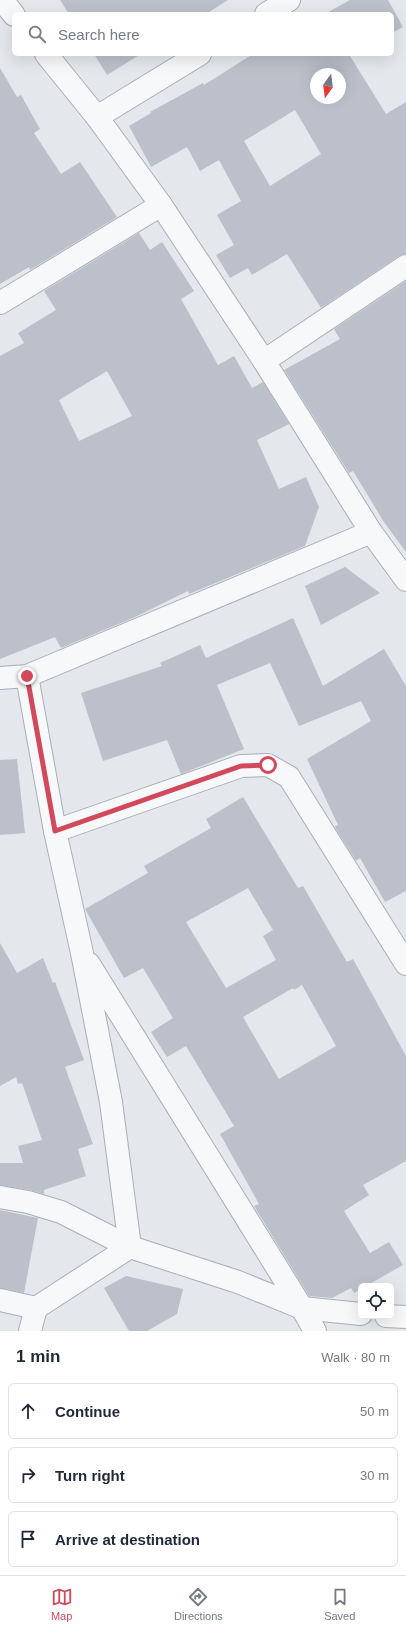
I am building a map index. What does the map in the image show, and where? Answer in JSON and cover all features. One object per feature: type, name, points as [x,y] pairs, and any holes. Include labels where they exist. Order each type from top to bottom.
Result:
[{"type":"street","points":[[2,0],[12,12]]},
{"type":"street","points":[[269,12],[289,0]]},
{"type":"street","points":[[48,56],[97,117],[161,205],[264,361],[371,532],[406,580]]},
{"type":"street","points":[[97,117],[197,56]]},
{"type":"street","points":[[0,303],[161,205]]},
{"type":"street","points":[[264,361],[406,266]]},
{"type":"street","points":[[0,678],[27,676],[371,532]]},
{"type":"street","points":[[27,676],[55,831],[82,953],[111,1102],[130,1247]]},
{"type":"street","points":[[55,831],[241,766],[268,765],[289,777],[406,964]]},
{"type":"street","points":[[82,953],[315,1331]]},
{"type":"street","points":[[0,1197],[28,1202],[61,1212],[130,1247],[238,1282],[302,1308],[358,1314]]},
{"type":"street","points":[[30,1331],[36,1308],[130,1247]]},
{"type":"street","points":[[0,1300],[36,1308]]},
{"type":"street","points":[[394,1317],[406,1318]]},
{"type":"building","points":[[60,0],[228,0],[209,12],[68,12]]},
{"type":"building","points":[[350,0],[388,0],[403,27],[394,32],[394,12],[329,12]]},
{"type":"building","points":[[95,56],[138,56],[107,75]]},
{"type":"building","points":[[250,56],[350,56],[386,114],[406,102],[406,254],[399,256],[321,308],[287,254],[252,275],[248,268],[230,278],[216,255],[234,245],[217,215],[241,201],[219,160],[200,171],[187,147],[151,167],[129,126],[151,113],[150,112],[203,83],[204,85]],"holes":[[[295,110],[321,154],[270,186],[244,141]]]},
{"type":"building","points":[[0,68],[17,97],[21,95],[40,129],[34,133],[61,174],[80,162],[117,217],[30,270],[29,267],[0,284]]},
{"type":"building","points":[[139,233],[150,250],[162,242],[194,291],[181,299],[218,365],[234,356],[252,388],[263,382],[289,424],[257,440],[279,489],[306,477],[319,507],[305,546],[189,594],[188,591],[133,618],[61,648],[55,637],[0,659],[0,356],[24,343],[18,333],[56,310],[44,291]],"holes":[[[107,371],[132,416],[79,441],[59,400]]]},
{"type":"building","points":[[406,281],[406,552],[384,522],[353,471],[349,473],[284,370],[340,339],[334,329]]},
{"type":"building","points":[[345,567],[380,593],[321,625],[305,586]]},
{"type":"building","points":[[293,618],[323,686],[384,649],[406,686],[406,891],[385,902],[360,858],[356,861],[336,829],[335,826],[338,825],[307,759],[371,721],[361,701],[299,726],[270,663],[217,685],[244,749],[181,774],[167,740],[103,761],[81,693],[162,666],[160,663],[200,645],[206,658]]},
{"type":"building","points":[[17,759],[25,833],[0,835],[0,760]]},
{"type":"building","points":[[243,797],[298,888],[303,886],[347,962],[353,959],[406,1056],[406,1161],[363,1185],[369,1195],[344,1211],[370,1253],[389,1242],[403,1265],[371,1283],[358,1283],[358,1291],[354,1293],[351,1288],[332,1298],[309,1296],[254,1206],[259,1204],[220,1134],[234,1126],[186,1046],[167,1057],[151,1032],[173,1018],[143,968],[124,978],[85,909],[148,873],[144,866],[211,828],[206,819]],"holes":[[[248,888],[273,930],[263,936],[276,960],[226,988],[186,922]],[[302,985],[336,1046],[279,1079],[243,1017],[293,988],[294,990]]]},
{"type":"building","points":[[0,943],[17,973],[43,958],[53,983],[55,982],[84,1060],[65,1067],[93,1144],[78,1149],[86,1176],[44,1190],[44,1194],[0,1185],[0,1163],[23,1163],[18,1146],[42,1140],[22,1083],[18,1084],[16,1077],[0,1086]]},
{"type":"building","points":[[0,1210],[38,1218],[24,1293],[0,1288]]},
{"type":"building","points":[[126,1276],[183,1289],[177,1314],[147,1331],[129,1331],[104,1288]]},
{"type":"route","points":[[27,676],[55,831],[241,766],[268,765]]}]
